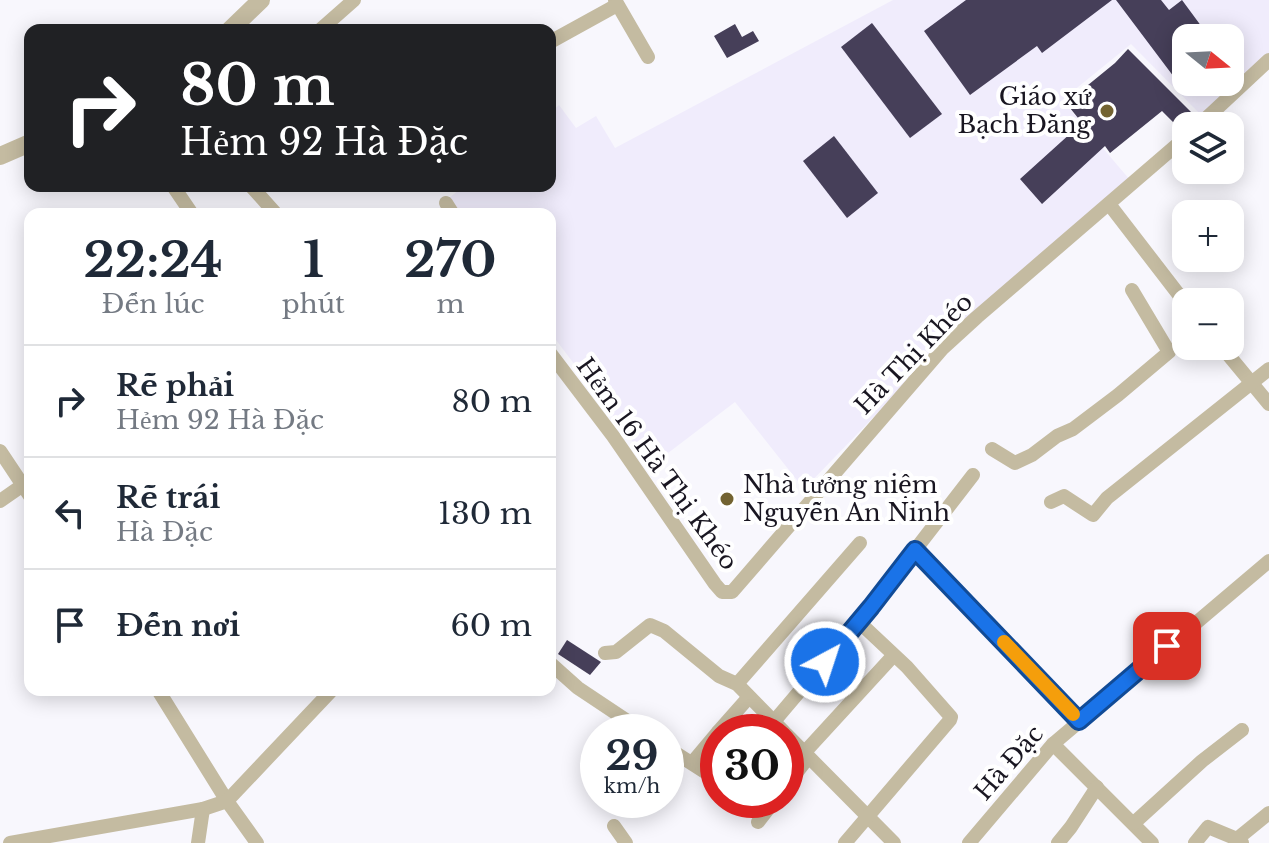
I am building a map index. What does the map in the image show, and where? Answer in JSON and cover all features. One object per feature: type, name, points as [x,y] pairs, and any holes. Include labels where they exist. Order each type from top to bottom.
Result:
[{"type":"street","points":[[236,24],[261,0]]},
{"type":"street","points":[[327,24],[354,0]]},
{"type":"street","points":[[556,38],[616,2],[648,57]]},
{"type":"street","points":[[1213,112],[1269,60]]},
{"type":"street","points":[[0,156],[24,146]]},
{"type":"street","name":"Hà Thị Khéo","points":[[732,592],[943,348],[1172,149]]},
{"type":"street","points":[[256,192],[271,208]]},
{"type":"street","points":[[1109,204],[1174,288]]},
{"type":"street","points":[[992,449],[1015,463],[1032,455],[1057,436],[1073,429],[1169,352],[1132,290]]},
{"type":"street","points":[[1233,360],[1269,404]]},
{"type":"street","name":"Hẻm 16 Hà Thị Khéo","points":[[556,361],[613,436],[715,584],[722,592],[732,592]]},
{"type":"street","points":[[1051,502],[1064,496],[1093,515],[1107,498],[1269,369]]},
{"type":"street","points":[[0,451],[24,487]]},
{"type":"street","points":[[789,714],[973,475]]},
{"type":"street","points":[[0,501],[24,491]]},
{"type":"street","points":[[737,684],[860,543]]},
{"type":"street","points":[[915,550],[1079,721]]},
{"type":"street","name":"Hà Đặc","points":[[969,843],[1053,744],[1269,561]]},
{"type":"street","points":[[845,843],[951,717],[907,667],[859,622]]},
{"type":"street","points":[[605,653],[616,652],[650,625],[664,631],[719,676],[737,684],[763,714]]},
{"type":"street","points":[[804,759],[893,656]]},
{"type":"street","points":[[556,668],[578,688],[617,714]]},
{"type":"street","points":[[162,696],[257,843]]},
{"type":"street","points":[[10,843],[203,809],[227,801],[326,696]]},
{"type":"street","points":[[734,714],[749,697]]},
{"type":"street","points":[[1134,823],[1202,761],[1242,730]]},
{"type":"street","points":[[1053,744],[1152,843]]},
{"type":"street","points":[[692,763],[700,753]]},
{"type":"street","points":[[806,756],[894,843]]},
{"type":"street","points":[[684,758],[700,768]]},
{"type":"street","points":[[1058,843],[1097,787]]},
{"type":"street","points":[[198,843],[203,809]]},
{"type":"street","points":[[1195,843],[1208,827],[1239,841],[1269,813]]},
{"type":"street","points":[[758,822],[761,818]]},
{"type":"street","points":[[614,826],[626,843]]},
{"type":"shaded area","points":[[893,0],[1269,0],[1269,56],[1244,79],[1244,24],[1172,24],[1172,86],[1131,44],[1062,100],[1130,180],[953,335],[804,489],[735,402],[651,466],[556,340],[556,208],[456,208],[449,198],[456,192],[556,192],[556,108],[559,105],[576,128],[596,116],[615,148]]},
{"type":"shaded area","points":[[1182,96],[1226,96],[1208,112],[1198,112]]},
{"type":"building","points":[[966,0],[1112,0],[1042,53],[1037,46],[970,95],[924,31]]},
{"type":"building","points":[[1116,0],[1161,0],[1169,10],[1182,0],[1200,24],[1172,24],[1172,74]]},
{"type":"building","points":[[872,23],[942,114],[910,138],[841,47]]},
{"type":"building","points":[[735,24],[742,37],[753,31],[759,41],[727,58],[714,36]]},
{"type":"building","points":[[1128,49],[1191,112],[1172,112],[1172,121],[1162,111],[1110,153],[1105,146],[1042,204],[1020,179],[1082,123],[1066,103]]},
{"type":"building","points":[[834,136],[878,193],[847,218],[803,161]]},
{"type":"building","points":[[567,640],[601,662],[590,675],[558,654]]},
{"type":"slow traffic","points":[[1004,642],[1073,714]]},
{"type":"place","name":"Giáo xứ Bạch Đằng","points":[[1107,111]]},
{"type":"place","name":"Nhà tưởng niệm Nguyễn An Ninh","points":[[727,499]]},
{"type":"route","points":[[825,662],[915,550],[1079,721],[1167,646]]}]
